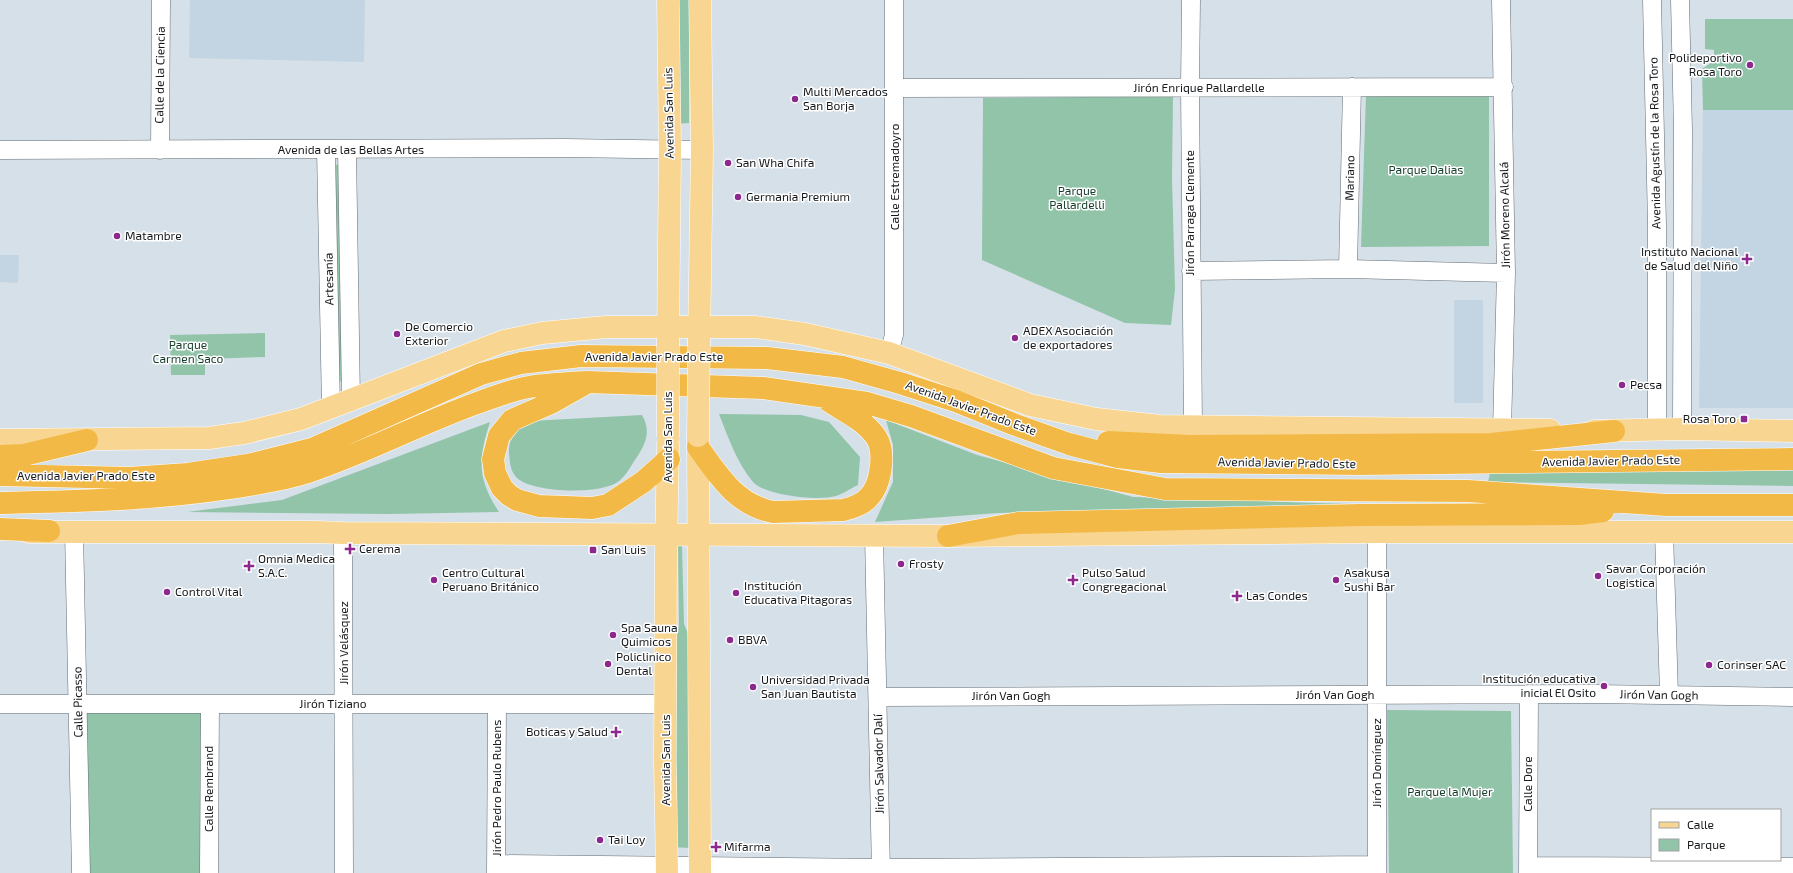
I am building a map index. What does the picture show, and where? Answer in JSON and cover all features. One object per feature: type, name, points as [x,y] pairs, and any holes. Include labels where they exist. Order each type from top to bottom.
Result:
[{"type":"highway","name":"Avenida Javier Prado Este","points":[[0,475],[130,478],[188,474],[248,465],[312,449],[481,374],[521,362],[581,356],[767,358],[843,367],[956,401],[1013,424],[1069,444],[1118,457],[1161,462],[1360,464],[1793,459]]},
{"type":"highway","points":[[586,382],[551,403],[520,415],[512,420],[499,436],[493,459],[495,472],[502,488],[509,495],[517,500],[539,506],[592,508],[608,505],[642,482],[669,459]]},
{"type":"highway","name":"Avenida Javier Prado Este","points":[[0,503],[119,500],[188,495],[261,483],[307,472],[456,411],[504,394],[528,387],[586,382],[763,388],[867,404],[911,416],[1053,468],[1165,489],[1468,491],[1666,505],[1793,505]]},
{"type":"highway","points":[[698,442],[724,484],[749,504],[762,510],[781,512],[843,510],[854,508],[868,498],[876,486],[880,473],[882,454],[876,438],[858,419],[820,396]]},
{"type":"highway","points":[[1013,424],[1056,435],[1116,443],[1189,446],[1491,444],[1614,431]]},
{"type":"highway","points":[[0,456],[24,455],[87,440]]},
{"type":"highway","points":[[948,536],[1018,523],[1360,515],[1579,514],[1666,505]]},
{"type":"highway","points":[[0,529],[49,531]]},
{"type":"main road","name":"Avenida San Luis","points":[[667,869],[665,760],[666,535],[669,459],[668,336],[670,150],[668,0]]},
{"type":"main road","points":[[700,0],[702,150],[698,335],[697,535],[700,869]]},
{"type":"main road","name":"Avenida Javier Prado Este","points":[[0,440],[209,438],[272,427],[301,419],[471,352],[520,337],[597,328],[668,336],[698,335],[755,327],[805,334],[889,352],[1030,404],[1055,411],[1130,424],[1502,430],[1614,431],[1682,429],[1793,431]]},
{"type":"main road","points":[[0,533],[74,531],[948,536],[1377,532],[1793,532]]},
{"type":"street","name":"Calle de la Ciencia","points":[[160,150],[161,0]]},
{"type":"street","name":"Calle Estremadoyro","points":[[889,352],[894,336],[894,0]]},
{"type":"street","name":"Jirón Parraga Clemente","points":[[1191,0],[1190,271],[1193,426]]},
{"type":"street","name":"Jirón Moreno Alcalá","points":[[1501,0],[1504,87],[1506,273],[1502,430]]},
{"type":"street","name":"Avenida Agustín de la Rosa Toro","points":[[1652,0],[1657,235],[1657,430]]},
{"type":"street","points":[[1680,0],[1683,130],[1682,429]]},
{"type":"street","name":"Mariano","points":[[1348,269],[1352,87]]},
{"type":"street","name":"Jirón Enrique Pallardelle","points":[[895,88],[1504,87]]},
{"type":"street","name":"Avenida de las Bellas Artes","points":[[0,150],[347,150],[565,148],[702,150]]},
{"type":"street","name":"Artesanía","points":[[326,150],[341,404]]},
{"type":"street","name":"Artesanía","points":[[341,404],[347,150]]},
{"type":"street","points":[[1657,235],[1683,234]]},
{"type":"street","points":[[1190,271],[1348,269],[1506,273]]},
{"type":"street","name":"Calle Picasso","points":[[74,531],[81,873]]},
{"type":"street","name":"Jirón Domínguez","points":[[1377,532],[1377,869]]},
{"type":"street","points":[[1664,532],[1669,695]]},
{"type":"street","name":"Jirón Velásquez","points":[[343,533],[344,873]]},
{"type":"street","name":"Jirón Salvador Dalí","points":[[874,535],[881,871]]},
{"type":"street","name":"Jirón Van Gogh","points":[[878,696],[1529,694],[1793,697]]},
{"type":"street","name":"Calle Dore","points":[[1528,870],[1529,694]]},
{"type":"street","name":"Jirón Tiziano","points":[[0,704],[666,704]]},
{"type":"street","name":"Calle Rembrand","points":[[209,873],[210,704]]},
{"type":"street","name":"Jirón Pedro Paulo Rubens","points":[[496,868],[497,704]]},
{"type":"street","points":[[1528,870],[1793,867]]},
{"type":"street","points":[[496,868],[881,871],[1377,869]]},
{"type":"shaded area","points":[[190,0],[365,0],[364,62],[189,58]]},
{"type":"shaded area","name":"Instituto Nacional de Salud del Niño","points":[[1703,110],[1793,110],[1793,408],[1699,408]]},
{"type":"shaded area","points":[[0,255],[19,255],[18,283],[0,282]]},
{"type":"shaded area","points":[[1454,300],[1483,300],[1483,403],[1454,403]]},
{"type":"green space","points":[[674,0],[689,0],[689,123],[675,124]]},
{"type":"green space","name":"Polideportivo Rosa Toro","points":[[1705,19],[1793,19],[1793,110],[1703,110],[1702,69],[1714,61],[1714,50],[1705,49]]},
{"type":"green space","name":"Parque Dalias","points":[[1366,94],[1489,94],[1489,246],[1361,247]]},
{"type":"green space","name":"Parque Pallardelli","points":[[1173,96],[1172,178],[1175,289],[1171,325],[1125,323],[982,260],[983,98]]},
{"type":"green space","points":[[342,164],[342,381],[335,383],[336,165]]},
{"type":"green space","name":"Parque Carmen Saco","points":[[265,333],[265,357],[205,359],[205,375],[171,375],[170,335]]},
{"type":"green space","points":[[719,414],[801,415],[829,422],[860,457],[858,485],[836,496],[817,498],[780,494],[760,487],[753,482],[742,467],[733,450]]},
{"type":"green space","points":[[642,415],[647,432],[643,447],[624,476],[610,486],[598,489],[583,490],[537,487],[525,483],[517,478],[512,470],[509,453],[510,442],[518,430],[531,421]]},
{"type":"green space","points":[[886,420],[977,455],[1133,497],[1378,505],[998,513],[875,522],[893,482],[893,445]]},
{"type":"green space","points":[[490,422],[483,447],[483,479],[499,512],[389,514],[187,512],[282,500]]},
{"type":"green space","points":[[1793,469],[1793,486],[1488,482],[1490,473]]},
{"type":"green space","points":[[678,544],[682,546],[684,624],[691,641],[689,848],[673,847],[673,640],[679,626]]},
{"type":"green space","name":"Parque la Mujer","points":[[1387,710],[1511,711],[1513,873],[1389,873]]},
{"type":"green space","points":[[86,712],[202,712],[201,873],[89,873]]},
{"type":"place","name":"Polideportivo Rosa Toro","points":[[1750,65]]},
{"type":"place","name":"Multi Mercados San Borja","points":[[795,99]]},
{"type":"place","name":"San Wha Chifa","points":[[728,163]]},
{"type":"place","name":"Germania Premium","points":[[738,197]]},
{"type":"place","name":"Matambre","points":[[117,236]]},
{"type":"place","name":"Instituto Nacional de Salud del Niño","points":[[1747,259]]},
{"type":"place","name":"De Comercio Exterior","points":[[397,334]]},
{"type":"place","name":"ADEX Asociación de exportadores","points":[[1015,338]]},
{"type":"place","name":"Pecsa","points":[[1622,385]]},
{"type":"place","name":"Rosa Toro","points":[[1744,419]]},
{"type":"place","name":"Cerema","points":[[350,549]]},
{"type":"place","name":"San Luis","points":[[593,550]]},
{"type":"place","name":"Frosty","points":[[901,564]]},
{"type":"place","name":"Omnia Medica S.A.C.","points":[[249,566]]},
{"type":"place","name":"Savar Corporación Logistica","points":[[1598,576]]},
{"type":"place","name":"Centro Cultural Peruano Británico","points":[[434,580]]},
{"type":"place","name":"Pulso Salud Congregacional","points":[[1073,580]]},
{"type":"place","name":"Asakusa Sushi Bar","points":[[1336,580]]},
{"type":"place","name":"Control Vital","points":[[167,592]]},
{"type":"place","name":"Institución Educativa Pitagoras","points":[[736,593]]},
{"type":"place","name":"Las Condes","points":[[1237,596]]},
{"type":"place","name":"Spa Sauna Quimicos","points":[[613,635]]},
{"type":"place","name":"BBVA","points":[[730,640]]},
{"type":"place","name":"Policlinico Dental","points":[[608,664]]},
{"type":"place","name":"Corinser SAC","points":[[1709,665]]},
{"type":"place","name":"Institución educativa inicial El Osito","points":[[1604,686]]},
{"type":"place","name":"Universidad Privada San Juan Bautista","points":[[753,687]]},
{"type":"place","name":"Boticas y Salud","points":[[616,732]]},
{"type":"place","name":"Tai Loy","points":[[600,840]]},
{"type":"place","name":"Mifarma","points":[[716,847]]}]
